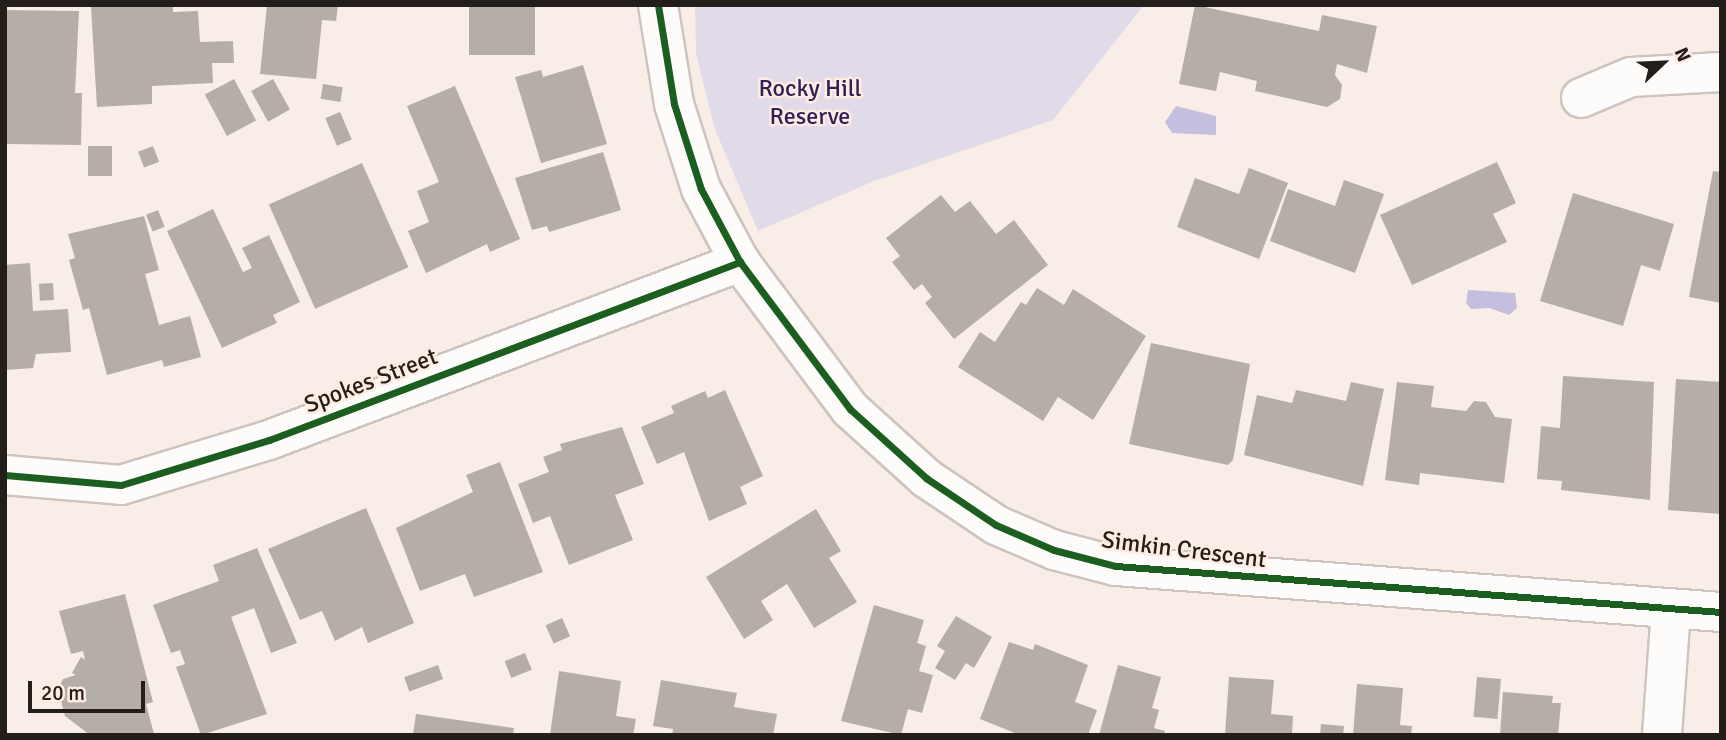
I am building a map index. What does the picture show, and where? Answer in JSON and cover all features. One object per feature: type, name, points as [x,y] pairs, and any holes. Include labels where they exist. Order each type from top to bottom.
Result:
[{"type":"street","name":"Simkin Crescent","points":[[658,5],[674,104],[697,177],[740,262],[850,408],[926,478],[996,525],[1054,550],[1116,566],[1721,612]]},
{"type":"street","points":[[1581,98],[1631,77],[1721,72]]},
{"type":"street","name":"Spokes Street","points":[[5,475],[121,485],[270,440],[740,262]]},
{"type":"street","points":[[1662,735],[1671,609]]},
{"type":"green space","name":"Rocky Hill Reserve","points":[[695,5],[1144,5],[1053,120],[874,181],[758,231],[714,127],[696,53]]},
{"type":"shaded area","points":[[1176,106],[1216,116],[1216,135],[1172,133],[1165,122]]},
{"type":"shaded area","points":[[1468,290],[1515,293],[1517,308],[1509,315],[1489,308],[1471,309],[1466,303]]},
{"type":"building","points":[[173,5],[173,12],[198,11],[200,42],[233,41],[234,63],[212,63],[213,83],[152,86],[152,104],[97,107],[91,7]]},
{"type":"building","points":[[267,5],[338,5],[336,21],[322,20],[316,79],[260,74]]},
{"type":"building","points":[[469,5],[535,5],[535,55],[469,55]]},
{"type":"building","points":[[1195,5],[1319,31],[1322,15],[1377,26],[1367,73],[1337,64],[1335,75],[1342,85],[1340,99],[1327,107],[1255,91],[1257,81],[1220,72],[1216,91],[1179,84]]},
{"type":"building","points":[[5,10],[79,11],[75,93],[82,93],[81,145],[6,144]]},
{"type":"building","points":[[583,65],[607,144],[541,163],[515,77],[541,70],[543,77]]},
{"type":"building","points":[[234,79],[256,120],[227,136],[205,94]]},
{"type":"building","points":[[273,79],[290,110],[268,122],[251,91]]},
{"type":"building","points":[[323,84],[343,87],[340,102],[321,99]]},
{"type":"building","points":[[455,86],[520,239],[490,252],[487,244],[426,273],[408,231],[429,222],[417,191],[439,182],[407,106]]},
{"type":"building","points":[[340,112],[352,140],[337,146],[325,118]]},
{"type":"building","points":[[88,146],[112,146],[112,176],[88,176]]},
{"type":"building","points":[[153,146],[159,162],[144,168],[138,152]]},
{"type":"building","points":[[603,152],[621,210],[549,232],[547,226],[532,230],[515,178]]},
{"type":"building","points":[[1497,162],[1516,203],[1493,214],[1507,242],[1412,285],[1380,215]]},
{"type":"building","points":[[362,163],[408,267],[315,309],[269,204]]},
{"type":"building","points":[[1249,168],[1288,183],[1259,259],[1177,227],[1195,178],[1239,194]]},
{"type":"building","points":[[1713,171],[1721,172],[1721,303],[1689,297]]},
{"type":"building","points":[[1344,180],[1384,194],[1355,273],[1270,241],[1288,189],[1335,206]]},
{"type":"building","points":[[1573,193],[1674,224],[1660,271],[1641,265],[1623,326],[1540,301]]},
{"type":"building","points":[[941,195],[955,212],[970,201],[996,234],[1014,220],[1048,265],[954,339],[925,303],[932,297],[922,284],[914,290],[892,262],[900,256],[886,238]]},
{"type":"building","points":[[213,209],[243,272],[252,268],[242,248],[269,235],[300,302],[273,315],[277,323],[222,348],[167,231]]},
{"type":"building","points":[[158,210],[165,227],[153,232],[146,215]]},
{"type":"building","points":[[144,216],[159,270],[145,274],[159,325],[190,316],[201,357],[164,367],[162,360],[107,375],[89,308],[83,310],[69,260],[75,258],[68,234]]},
{"type":"building","points":[[30,263],[33,311],[68,309],[71,352],[36,354],[33,368],[5,370],[5,265]]},
{"type":"building","points":[[53,283],[54,300],[40,301],[39,284]]},
{"type":"building","points":[[1037,288],[1064,305],[1073,289],[1146,336],[1093,420],[1058,397],[1043,421],[958,367],[980,332],[995,342],[1021,302],[1026,305]]},
{"type":"building","points":[[1151,343],[1250,364],[1233,460],[1228,465],[1129,444]]},
{"type":"building","points":[[1563,376],[1654,382],[1650,500],[1561,490],[1562,481],[1537,479],[1541,426],[1560,428]]},
{"type":"building","points":[[1676,379],[1721,382],[1721,514],[1668,510]]},
{"type":"building","points":[[1351,382],[1384,389],[1363,486],[1244,455],[1257,395],[1292,403],[1296,390],[1346,401]]},
{"type":"building","points":[[1397,382],[1434,386],[1431,407],[1466,411],[1474,401],[1486,402],[1495,417],[1512,419],[1504,483],[1420,473],[1419,485],[1385,480]]},
{"type":"building","points":[[725,390],[763,476],[740,487],[747,504],[709,521],[684,452],[657,464],[641,427],[674,413],[671,406],[705,391],[708,398]]},
{"type":"building","points":[[622,427],[644,484],[615,495],[633,540],[569,565],[550,516],[533,523],[518,484],[549,472],[543,457],[562,450],[560,444]]},
{"type":"building","points":[[500,462],[543,572],[474,597],[465,574],[420,591],[396,528],[473,492],[466,475]]},
{"type":"building","points":[[366,508],[414,623],[368,643],[362,627],[335,641],[322,611],[300,620],[268,549]]},
{"type":"building","points":[[816,509],[841,551],[829,558],[857,602],[814,628],[787,584],[761,601],[773,620],[744,639],[706,577]]},
{"type":"building","points":[[257,548],[297,643],[271,653],[254,608],[231,617],[267,714],[201,735],[176,667],[185,664],[180,650],[171,653],[153,605],[219,581],[213,565]]},
{"type":"building","points":[[125,594],[153,702],[146,704],[154,734],[90,735],[65,716],[58,689],[63,679],[76,675],[72,673],[81,657],[85,660],[83,651],[71,654],[59,611]]},
{"type":"building","points":[[874,605],[924,620],[917,643],[926,646],[919,671],[933,675],[922,713],[908,709],[901,735],[841,721]]},
{"type":"building","points":[[956,616],[992,637],[974,668],[966,663],[955,680],[935,668],[945,651],[937,646]]},
{"type":"building","points":[[562,618],[570,636],[554,644],[546,625]]},
{"type":"building","points":[[1009,642],[1033,650],[1035,644],[1088,665],[1075,702],[1097,710],[1088,735],[1020,735],[980,719]]},
{"type":"building","points":[[525,653],[532,670],[511,678],[505,661]]},
{"type":"building","points":[[438,665],[443,679],[409,691],[404,677]]},
{"type":"building","points":[[1118,665],[1161,677],[1152,708],[1159,710],[1154,728],[1165,731],[1164,735],[1099,735]]},
{"type":"building","points":[[559,671],[621,681],[616,716],[636,719],[633,735],[550,735]]},
{"type":"building","points":[[1229,677],[1274,680],[1271,714],[1293,716],[1292,735],[1225,735]]},
{"type":"building","points":[[1477,677],[1501,679],[1497,719],[1474,717]]},
{"type":"building","points":[[661,680],[737,693],[734,707],[777,714],[773,735],[672,735],[673,729],[653,726]]},
{"type":"building","points":[[1357,684],[1403,688],[1400,725],[1412,726],[1411,735],[1353,735]]},
{"type":"building","points":[[1503,692],[1553,696],[1552,703],[1561,703],[1558,735],[1500,735]]},
{"type":"building","points":[[416,714],[514,728],[513,735],[413,735]]},
{"type":"building","points":[[1321,724],[1344,726],[1343,735],[1320,735]]},
{"type":"cycle path","points":[[658,5],[674,104],[701,189],[740,262],[850,409],[926,478],[996,525],[1054,550],[1116,566],[1721,612]]},
{"type":"cycle path","points":[[5,475],[121,485],[269,440],[740,262]]}]
